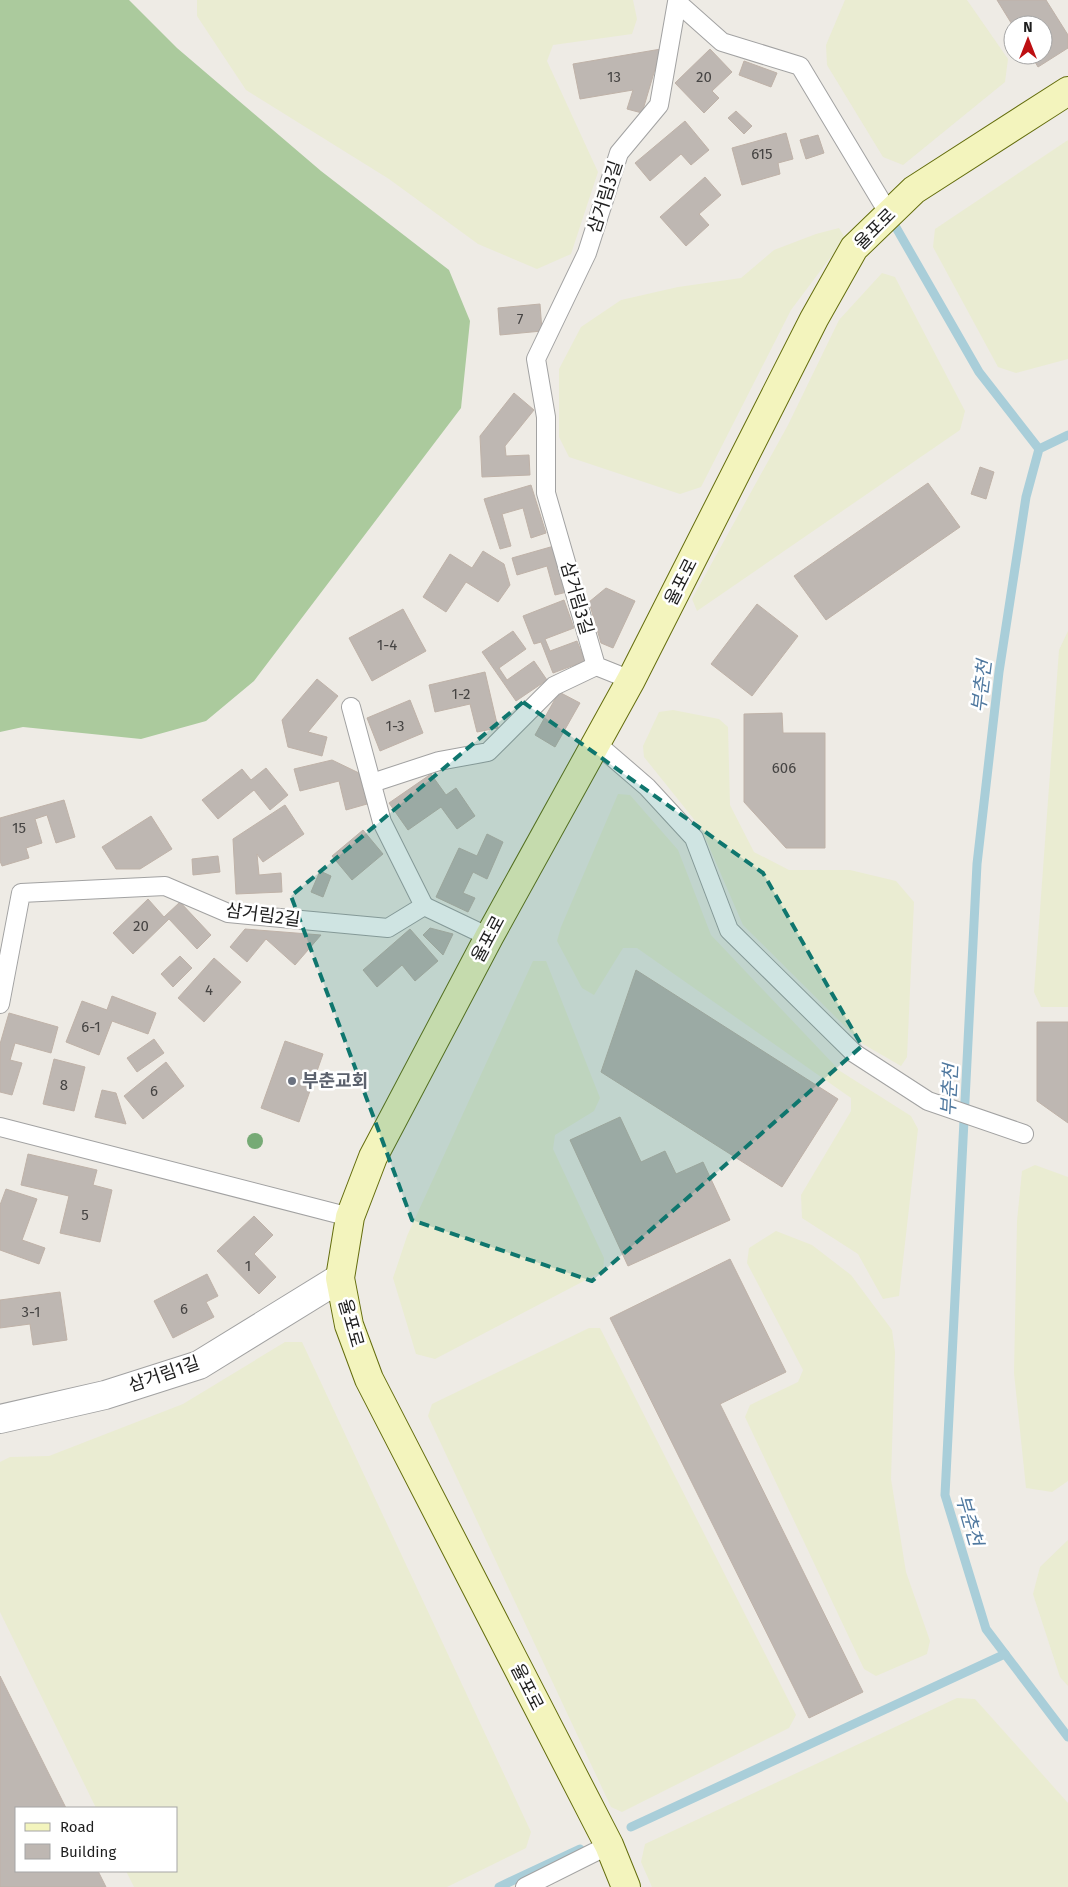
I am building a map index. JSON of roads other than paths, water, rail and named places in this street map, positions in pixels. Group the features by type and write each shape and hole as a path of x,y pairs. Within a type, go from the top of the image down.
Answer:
{"street":[{"name":"율포로","path":"626,1887 609,1845 369,1379 349,1325 340,1278 350,1216 373,1157 489,937 632,680 814,319 854,248 914,190 1068,91"},
{"name":"삼거림1길","path":"0,1419 104,1395 199,1365 340,1278"}],"lane":[{"name":"삼거림3길","path":"676,1 722,42 800,66 889,214"},
{"name":"삼거림3길","path":"596,666 546,493 546,417 536,359 587,253 619,153 659,105 676,1"},
{"path":"372,783 439,761 488,752 554,686 596,666 632,680"},
{"path":"351,707 382,822 424,906 489,937"},
{"path":"596,743 646,787 694,838 729,930 854,1053 928,1101 1024,1134"},
{"name":"삼거림2길","path":"0,1004 21,893 165,886 228,913 388,928 424,906"},
{"path":"0,1127 350,1216"},
{"path":"525,1887 609,1845"}],"waterway":[{"path":"890,217 979,372 1039,449"},
{"name":"부춘천","path":"1068,435 1039,449 1026,497 999,672 977,864 945,1495 986,1629 1068,1737"},
{"path":"631,1827 1005,1654"},
{"path":"499,1887 580,1849"}],"place":[{"name":"부춘교회","path":"292,1081"}]}
